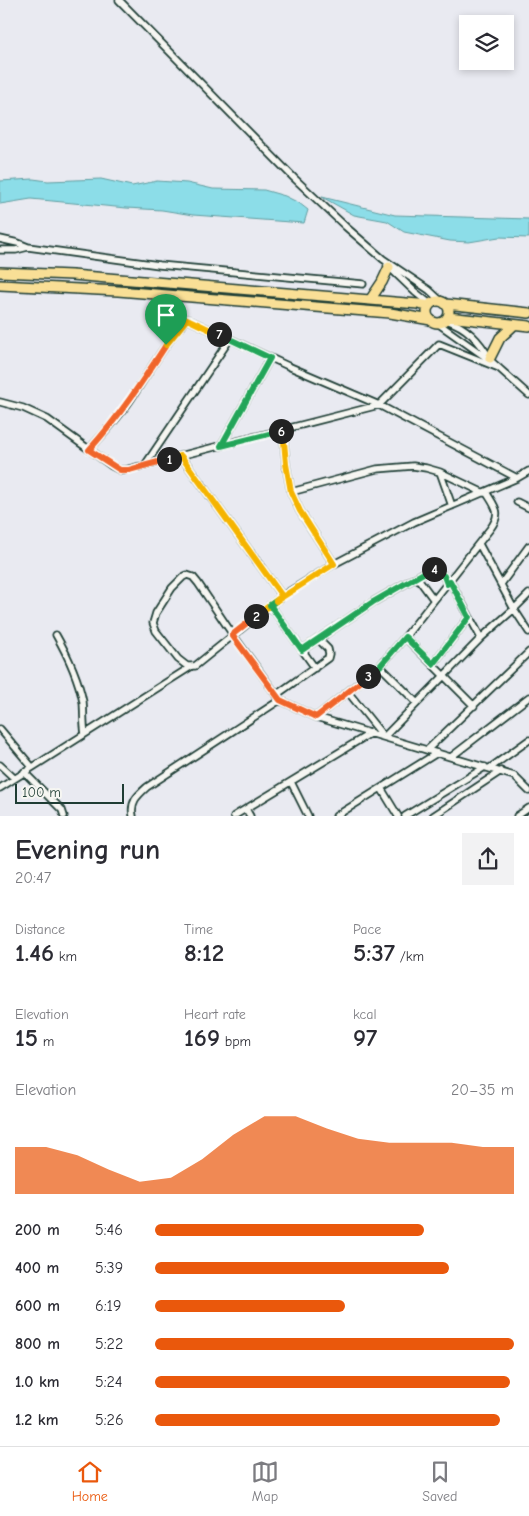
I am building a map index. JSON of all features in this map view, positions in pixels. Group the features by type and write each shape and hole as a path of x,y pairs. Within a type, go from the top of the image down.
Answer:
{"main road":[{"path":"370,300 389,267"},
{"path":"0,272 72,275 429,305 438,301 529,312"},
{"path":"0,285 127,292 390,313 433,321 447,319 529,326"},
{"path":"444,303 449,312 447,319"},
{"path":"429,305 427,312 433,321"},
{"path":"490,360 498,340 514,325"}],"street":[{"path":"118,0 294,178 346,227 383,259 429,290 444,303"},
{"path":"0,239 28,247 140,263 363,284"},
{"path":"0,250 16,250 28,247"},
{"path":"383,259 429,305"},
{"path":"89,450 111,426 166,345 187,319 270,358 379,405 517,478"},
{"path":"447,319 470,332 490,360"},
{"path":"433,321 490,360 529,395"},
{"path":"145,465 230,339"},
{"path":"0,402 23,408 47,419 120,470 129,470 379,405 439,344 499,368"},
{"path":"221,446 270,358"},
{"path":"283,430 291,492 300,511 334,564"},
{"path":"181,456 282,596"},
{"path":"291,492 377,469 413,466 440,472 485,492 495,505 498,513 495,522 479,544 380,666 316,717"},
{"path":"0,788 198,664 282,596 334,564 414,522 517,478 529,471"},
{"path":"440,472 452,506"},
{"path":"517,502 529,508"},
{"path":"479,544 514,610 529,632"},
{"path":"500,584 529,546"},
{"path":"302,650 373,602 417,576 427,571 435,570 444,576 481,638"},
{"path":"192,666 182,663 178,659 156,630 153,623 154,617 172,588 182,577 189,575 196,579 232,635 278,698 316,717 514,776 529,791"},
{"path":"417,576 434,600"},
{"path":"384,737 481,638 514,610 529,594"},
{"path":"270,605 315,668"},
{"path":"433,664 469,617"},
{"path":"56,635 70,660 77,680 83,702 85,734"},
{"path":"405,637 474,706"},
{"path":"133,816 132,808 137,795 278,698 328,658 330,654 328,649 318,639"},
{"path":"427,750 529,652"},
{"path":"380,666 417,704"},
{"path":"348,692 384,737"},
{"path":"451,757 529,697"},
{"path":"0,729 32,767"},
{"path":"234,816 371,733"},
{"path":"405,816 488,768 529,740"},
{"path":"336,816 437,753"},
{"path":"0,765 14,778"},
{"path":"24,772 62,810 64,816"},
{"path":"433,816 501,772"},
{"path":"523,784 529,780"},
{"path":"291,782 308,816"},
{"path":"381,788 398,816"},
{"path":"517,816 529,808"},
{"path":"246,809 250,816"}],"water":[{"path":"33,179 48,181 101,179 132,186 157,181 187,183 213,189 264,190 285,196 308,210 304,223 193,215 162,210 31,199 0,204 0,181"},
{"path":"322,197 395,215 529,219 529,238 499,237 469,242 450,241 404,232 387,221 354,215"}],"route":[{"path":"166,345 111,426 89,450 120,470 136,468 181,456 282,596 270,605 232,635 280,700 316,717 380,666 405,637 433,664 469,617 450,581 447,584 444,576 432,569 373,602 302,650 270,605 334,564 300,511 291,492 283,430 221,446 270,358 187,319 166,345"}]}
